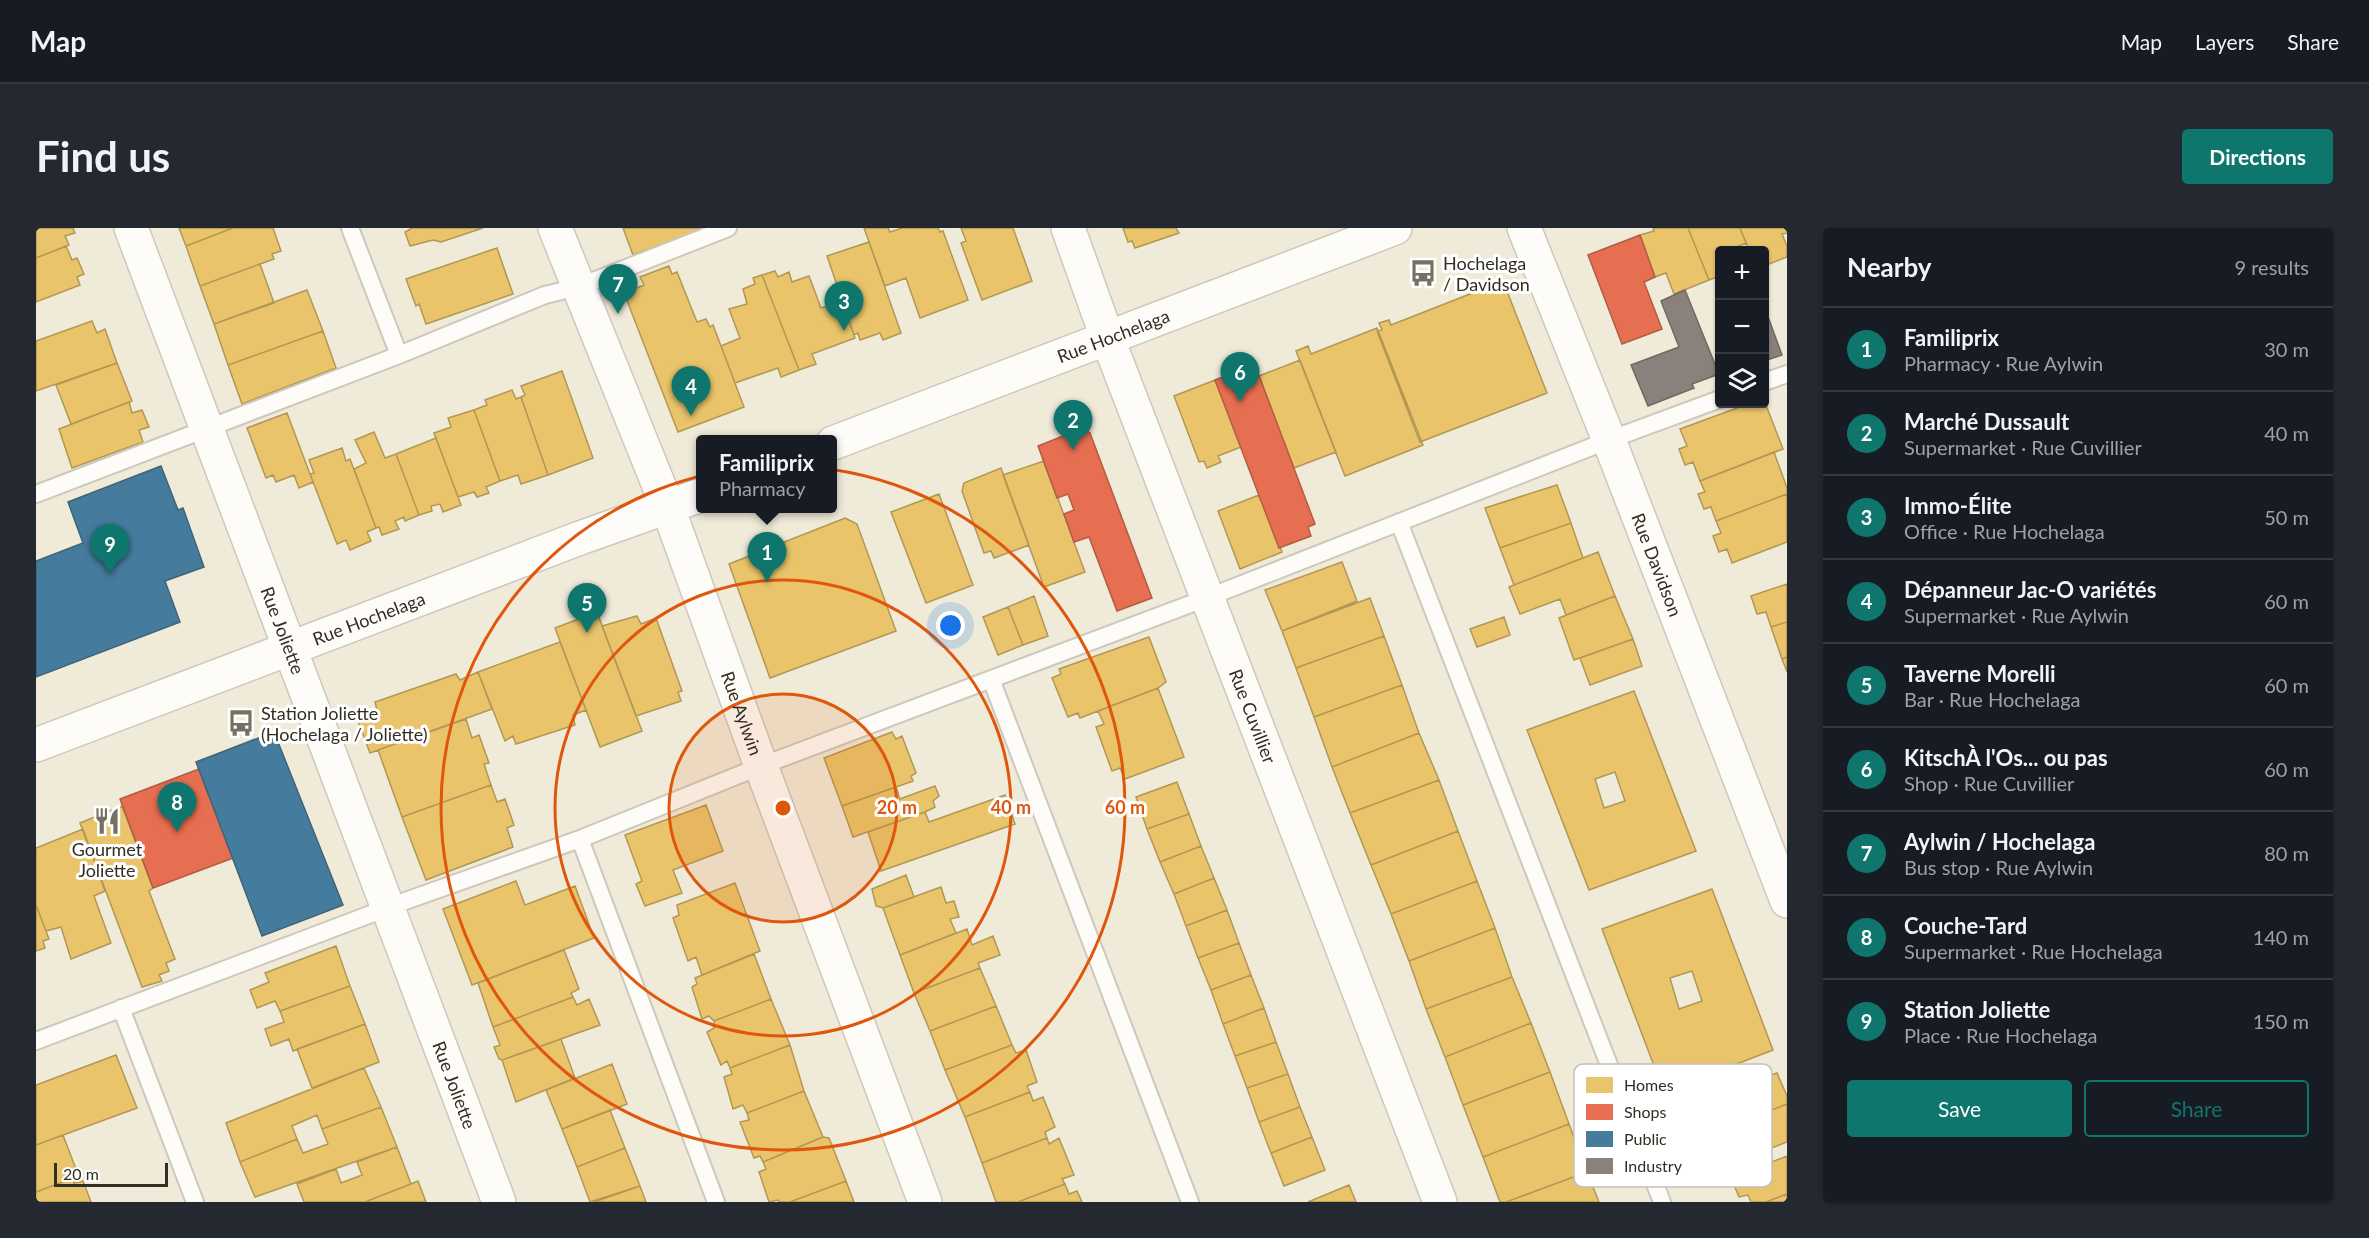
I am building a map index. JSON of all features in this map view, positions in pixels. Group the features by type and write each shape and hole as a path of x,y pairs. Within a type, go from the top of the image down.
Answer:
{"street":[{"name":"Rue Joliette","path":"131,228 499,1202"},
{"name":"Rue Aylwin","path":"555,228 668,508 761,766 925,1202"},
{"name":"Rue Cuvillier","path":"1068,228 1107,337 1440,1202"},
{"name":"Rue Hochelaga","path":"837,441 1395,228"},
{"name":"Rue Davidson","path":"1524,228 1609,440 1787,901"},
{"name":"Rue Hochelaga","path":"36,745 580,538 696,497"}],"lane":[{"path":"350,228 399,355"},
{"path":"36,494 399,355 545,295 578,287 728,228"},
{"path":"1769,380 1787,374"},
{"path":"36,1041 387,908 580,839 761,766 1209,597 1715,400"},
{"path":"1399,522 1609,1064"},
{"path":"991,680 1190,1202"},
{"path":"580,839 716,1202"},
{"path":"121,1008 195,1202"},
{"path":"1656,1187 1662,1202"}],"building: Homes":[{"path":"36,228 73,228 75,233 65,236 69,245 36,258"},
{"path":"179,228 233,228 186,246"},
{"path":"233,228 273,228 281,251 272,254 274,259 200,286 186,246"},
{"path":"412,228 483,228 441,242 433,240 410,246 405,232"},
{"path":"623,228 707,228 633,255"},
{"path":"864,228 888,228 890,232 902,228 938,228 940,232 943,231 968,300 920,318 906,278 885,286"},
{"path":"961,228 1013,228 1032,281 982,300 961,243 966,241"},
{"path":"1123,228 1176,228 1179,233 1135,248 1132,241 1128,242"},
{"path":"1653,228 1688,228 1709,280 1674,294 1666,273 1655,277 1640,235 1654,231"},
{"path":"1688,228 1740,228 1746,243 1739,246 1715,246 1715,278 1709,280"},
{"path":"1740,228 1787,228 1787,233 1782,234 1787,246 1787,257 1769,264 1769,246 1747,246"},
{"path":"869,242 901,333 883,340 880,333 860,340 858,333 854,335 827,256"},
{"path":"66,246 72,260 77,258 84,274 77,277 80,285 36,302 36,258"},
{"path":"497,248 513,294 426,324 419,304 416,306 406,279"},
{"path":"260,264 274,303 214,324 200,286"},
{"path":"669,266 672,274 677,272 697,322 706,319 710,327 713,325 744,407 678,432 624,293 644,285 640,277"},
{"path":"775,271 778,277 789,272 792,282 809,276 821,308 842,301 855,338 812,354 816,364 799,370 762,275"},
{"path":"762,275 799,370 781,377 778,368 735,383 721,346 740,338 729,309 747,304 743,289 755,284 753,278"},
{"path":"1503,281 1547,393 1420,442 1377,331 1382,330 1379,323 1389,320 1391,325"},
{"path":"307,290 323,331 228,365 214,324"},
{"path":"92,321 97,333 105,329 117,363 36,391 36,341"},
{"path":"1377,328 1423,445 1345,476 1296,351 1308,346 1311,354"},
{"path":"323,331 336,368 242,404 228,365"},
{"path":"1300,360 1336,452 1294,468 1259,376"},
{"path":"117,363 132,401 71,424 56,385"},
{"path":"562,371 593,458 548,475 521,397 525,395 521,386"},
{"path":"1215,380 1241,447 1218,456 1221,462 1207,468 1204,461 1199,462 1174,396"},
{"path":"512,390 516,399 521,397 548,475 521,484 518,475 500,481 474,410 487,405 485,400"},
{"path":"129,402 132,413 142,410 149,427 139,430 143,442 72,468 59,429"},
{"path":"1737,408 1767,408 1783,449 1700,481 1693,462 1685,465 1679,449 1687,446 1680,429"},
{"path":"474,410 500,481 486,487 489,493 477,497 474,492 458,497 434,433 451,427 448,418"},
{"path":"287,413 313,482 299,488 294,475 276,482 273,475 266,478 247,428"},
{"path":"374,432 385,458 396,454 419,515 405,521 404,517 395,521 399,529 382,535 379,527 376,528 354,469 366,463 355,440"},
{"path":"436,438 461,505 443,512 440,504 431,506 432,511 419,515 396,454"},
{"path":"342,448 346,461 350,459 376,528 367,532 371,541 350,550 346,540 337,544 310,474 314,473 309,460"},
{"path":"1774,452 1787,494 1716,521 1711,507 1704,509 1698,494 1705,492 1700,481"},
{"path":"1044,461 1085,572 1044,587 1003,475"},
{"path":"1001,468 1029,545 994,558 991,551 984,553 962,491 964,483"},
{"path":"1557,485 1571,523 1500,548 1485,508"},
{"path":"939,494 973,585 926,603 891,512"},
{"path":"1787,494 1787,542 1732,563 1727,549 1719,552 1713,536 1721,533 1716,521"},
{"path":"1259,495 1282,552 1240,569 1218,511"},
{"path":"845,518 857,524 896,631 770,678 729,564"},
{"path":"1571,523 1583,558 1514,585 1500,548"},
{"path":"1598,552 1615,596 1566,615 1560,599 1520,614 1509,587"},
{"path":"1342,562 1357,601 1282,631 1265,590"},
{"path":"1787,584 1787,622 1771,627 1766,612 1757,614 1751,596"},
{"path":"1034,596 1048,636 1023,645 1008,607"},
{"path":"1615,596 1633,639 1574,660 1559,618"},
{"path":"1370,598 1384,636 1296,668 1282,631"},
{"path":"1008,607 1023,645 998,655 983,617"},
{"path":"597,612 642,731 600,747 555,628"},
{"path":"637,616 641,624 656,618 682,691 678,692 681,701 636,716 602,626"},
{"path":"1504,617 1510,635 1477,647 1470,629"},
{"path":"1787,622 1787,657 1782,659 1771,627"},
{"path":"1384,636 1402,685 1314,717 1296,668"},
{"path":"1149,637 1166,682 1158,688 1080,718 1078,713 1068,717 1052,678 1061,674 1059,669"},
{"path":"1633,639 1642,666 1590,685 1580,658"},
{"path":"560,642 586,710 573,715 575,725 516,744 513,736 505,741 478,672"},
{"path":"1787,657 1787,672 1782,659"},
{"path":"478,672 492,709 370,753 357,718 377,710 375,702 456,674 460,680"},
{"path":"1402,685 1419,733 1332,767 1314,717"},
{"path":"1158,688 1184,757 1125,779 1120,768 1112,771 1096,727 1104,724 1098,711"},
{"path":"1634,691 1696,851 1589,890 1527,730","holes":["1615,772 1625,801 1604,808 1595,779"]},
{"path":"466,719 472,738 479,735 489,763 484,764 491,785 402,817 378,750"},
{"path":"892,732 896,739 902,736 916,773 911,776 913,781 842,806 824,758"},
{"path":"1419,733 1439,780 1350,813 1332,767"},
{"path":"1439,780 1458,831 1371,865 1350,813"},
{"path":"1177,782 1189,814 1147,829 1136,797"},
{"path":"491,785 497,802 505,799 514,825 507,828 513,847 426,880 402,817"},
{"path":"935,786 939,796 933,801 935,807 853,837 842,806 896,787 900,799"},
{"path":"1005,795 1015,824 881,871 868,832 925,812 929,822"},
{"path":"706,805 723,851 673,870 682,893 645,906 636,884 642,881 625,835"},
{"path":"122,806 153,888 149,891 175,959 166,963 169,971 159,975 162,981 142,987 80,823"},
{"path":"1189,814 1201,846 1160,862 1147,829"},
{"path":"83,829 105,891 94,896 111,943 71,959 61,927 46,931 36,905 36,848"},
{"path":"1458,831 1477,881 1391,914 1371,865"},
{"path":"1201,846 1214,878 1174,894 1160,862"},
{"path":"906,875 914,897 883,908 876,906 872,889"},
{"path":"1214,878 1227,910 1186,926 1174,894"},
{"path":"516,881 525,905 575,886 594,938 472,985 443,909"},
{"path":"1477,881 1495,928 1409,961 1391,914"},
{"path":"735,883 760,951 702,975 696,957 688,961 673,918 679,915 677,905"},
{"path":"941,887 946,903 954,901 959,917 950,919 956,933 900,955 883,908"},
{"path":"1712,889 1773,1050 1737,1064 1653,1064 1602,929","holes":["1692,971 1702,1001 1679,1009 1670,978"]},
{"path":"36,905 49,939 43,941 45,948 36,951"},
{"path":"1227,910 1239,943 1198,958 1186,926"},
{"path":"1495,928 1512,977 1426,1009 1409,961"},
{"path":"967,929 972,945 993,936 1000,955 978,963 980,968 914,993 900,955"},
{"path":"1239,943 1251,975 1211,990 1198,958"},
{"path":"336,946 350,986 280,1011 275,1001 257,1008 250,990 269,982 265,973"},
{"path":"564,950 579,989 571,993 573,997 493,1027 478,983"},
{"path":"754,954 771,999 714,1021 709,1016 702,1019 692,987 697,984 695,978"},
{"path":"980,968 996,1006 930,1031 914,993"},
{"path":"1251,975 1264,1008 1223,1024 1211,990"},
{"path":"1512,977 1531,1023 1445,1057 1426,1009"},
{"path":"350,986 365,1024 293,1051 289,1039 271,1046 265,1029 284,1022 280,1011"},
{"path":"573,997 577,1005 589,999 600,1025 502,1060 499,1059 494,1047 500,1045 493,1027"},
{"path":"771,999 790,1045 730,1068 727,1061 721,1065 707,1032 714,1028 714,1021"},
{"path":"996,1006 1012,1045 945,1070 930,1031"},
{"path":"1264,1008 1276,1042 1235,1056 1223,1024"},
{"path":"1531,1023 1550,1072 1463,1105 1445,1057"},
{"path":"365,1024 379,1062 312,1088 297,1049"},
{"path":"561,1039 575,1078 516,1102 502,1060"},
{"path":"1276,1042 1288,1074 1247,1088 1235,1056"},
{"path":"790,1045 804,1091 747,1113 743,1105 733,1109 724,1077 732,1074 730,1068"},
{"path":"1012,1045 1016,1053 1026,1050 1037,1082 1027,1086 1030,1092 965,1117 945,1070"},
{"path":"116,1055 137,1108 36,1145 36,1085"},
{"path":"612,1064 627,1104 562,1129 546,1090"},
{"path":"364,1068 381,1107 322,1129 317,1115 292,1126 297,1139 240,1162 226,1123"},
{"path":"1550,1072 1569,1124 1483,1157 1463,1105"},
{"path":"1777,1073 1787,1096 1787,1104 1772,1110 1772,1075"},
{"path":"1288,1074 1300,1107 1259,1122 1247,1088"},
{"path":"804,1091 823,1137 763,1162 760,1156 754,1158 740,1122 749,1120 747,1113"},
{"path":"1030,1092 1033,1101 1043,1097 1055,1127 1045,1132 1047,1138 982,1163 965,1117"},
{"path":"1787,1104 1787,1142 1772,1148 1772,1110"},
{"path":"381,1107 397,1147 255,1197 240,1162 297,1139 303,1153 328,1144 322,1129"},
{"path":"1300,1107 1312,1137 1271,1153 1259,1122"},
{"path":"610,1110 625,1148 577,1167 562,1129"},
{"path":"1569,1124 1574,1137 1574,1177 1506,1202 1500,1202 1483,1157"},
{"path":"63,1135 76,1169 69,1172 73,1178 36,1192 36,1145"},
{"path":"823,1137 829,1138 846,1181 790,1202 779,1202 778,1200 769,1202 759,1172 766,1169 763,1162"},
{"path":"1312,1137 1325,1170 1284,1186 1271,1153"},
{"path":"1047,1138 1049,1144 1059,1138 1074,1175 1062,1179 1065,1184 1018,1202 996,1202 982,1163"},
{"path":"397,1147 411,1184 365,1202 304,1202 297,1184 336,1169 341,1183 362,1175 357,1162"},
{"path":"625,1148 640,1186 590,1202 577,1167"},
{"path":"1787,1156 1787,1194 1766,1202 1751,1202 1748,1195 1739,1197 1735,1187 1772,1187 1772,1162"},
{"path":"1574,1177 1574,1187 1593,1187 1599,1202 1506,1202"},
{"path":"73,1178 74,1183 83,1181 91,1202 36,1202 36,1192"},
{"path":"418,1181 426,1202 365,1202 411,1184"},
{"path":"846,1181 854,1202 790,1202"},
{"path":"1065,1184 1069,1194 1077,1191 1082,1202 1018,1202"},
{"path":"1349,1185 1356,1202 1308,1202"},
{"path":"640,1186 646,1202 594,1202"},
{"path":"1787,1194 1787,1202 1766,1202"}],"building: Shops":[{"path":"1640,235 1655,277 1644,282 1662,329 1622,344 1588,255"},
{"path":"1255,365 1315,524 1308,527 1311,536 1279,548 1215,380"},
{"path":"1083,428 1090,433 1152,598 1117,611 1089,537 1074,542 1064,514 1074,510 1068,494 1057,498 1038,446"},
{"path":"199,769 233,858 153,888 120,799"}],"building: Public":[{"path":"161,466 178,510 183,508 204,567 165,581 180,622 36,677 36,561 83,543 68,502"},
{"path":"274,732 343,905 262,936 196,762"}],"building: Industry":[{"path":"1685,290 1715,364 1715,375 1692,384 1694,388 1648,406 1631,365 1679,347 1661,301"},
{"path":"1769,319 1782,355 1769,359"}],"place":[{"name":"Hochelaga / Davidson","path":"1423,273"},
{"name":"Aylwin / Hochelaga","path":"618,314"},
{"name":"Immo-Élite","path":"844,331"},
{"name":"KitschÀ l'Os... ou pas","path":"1240,402"},
{"name":"Dépanneur Jac-O variétés","path":"691,416"},
{"name":"Marché Dussault","path":"1073,450"},
{"name":"Station Joliette","path":"110,574"},
{"name":"Familiprix","path":"767,582"},
{"name":"Taverne Morelli","path":"587,633"},
{"name":"Station Joliette (Hochelaga / Joliette)","path":"241,723"},
{"name":"Gourmet Joliette","path":"107,821"},
{"name":"Couche-Tard","path":"177,832"}]}
